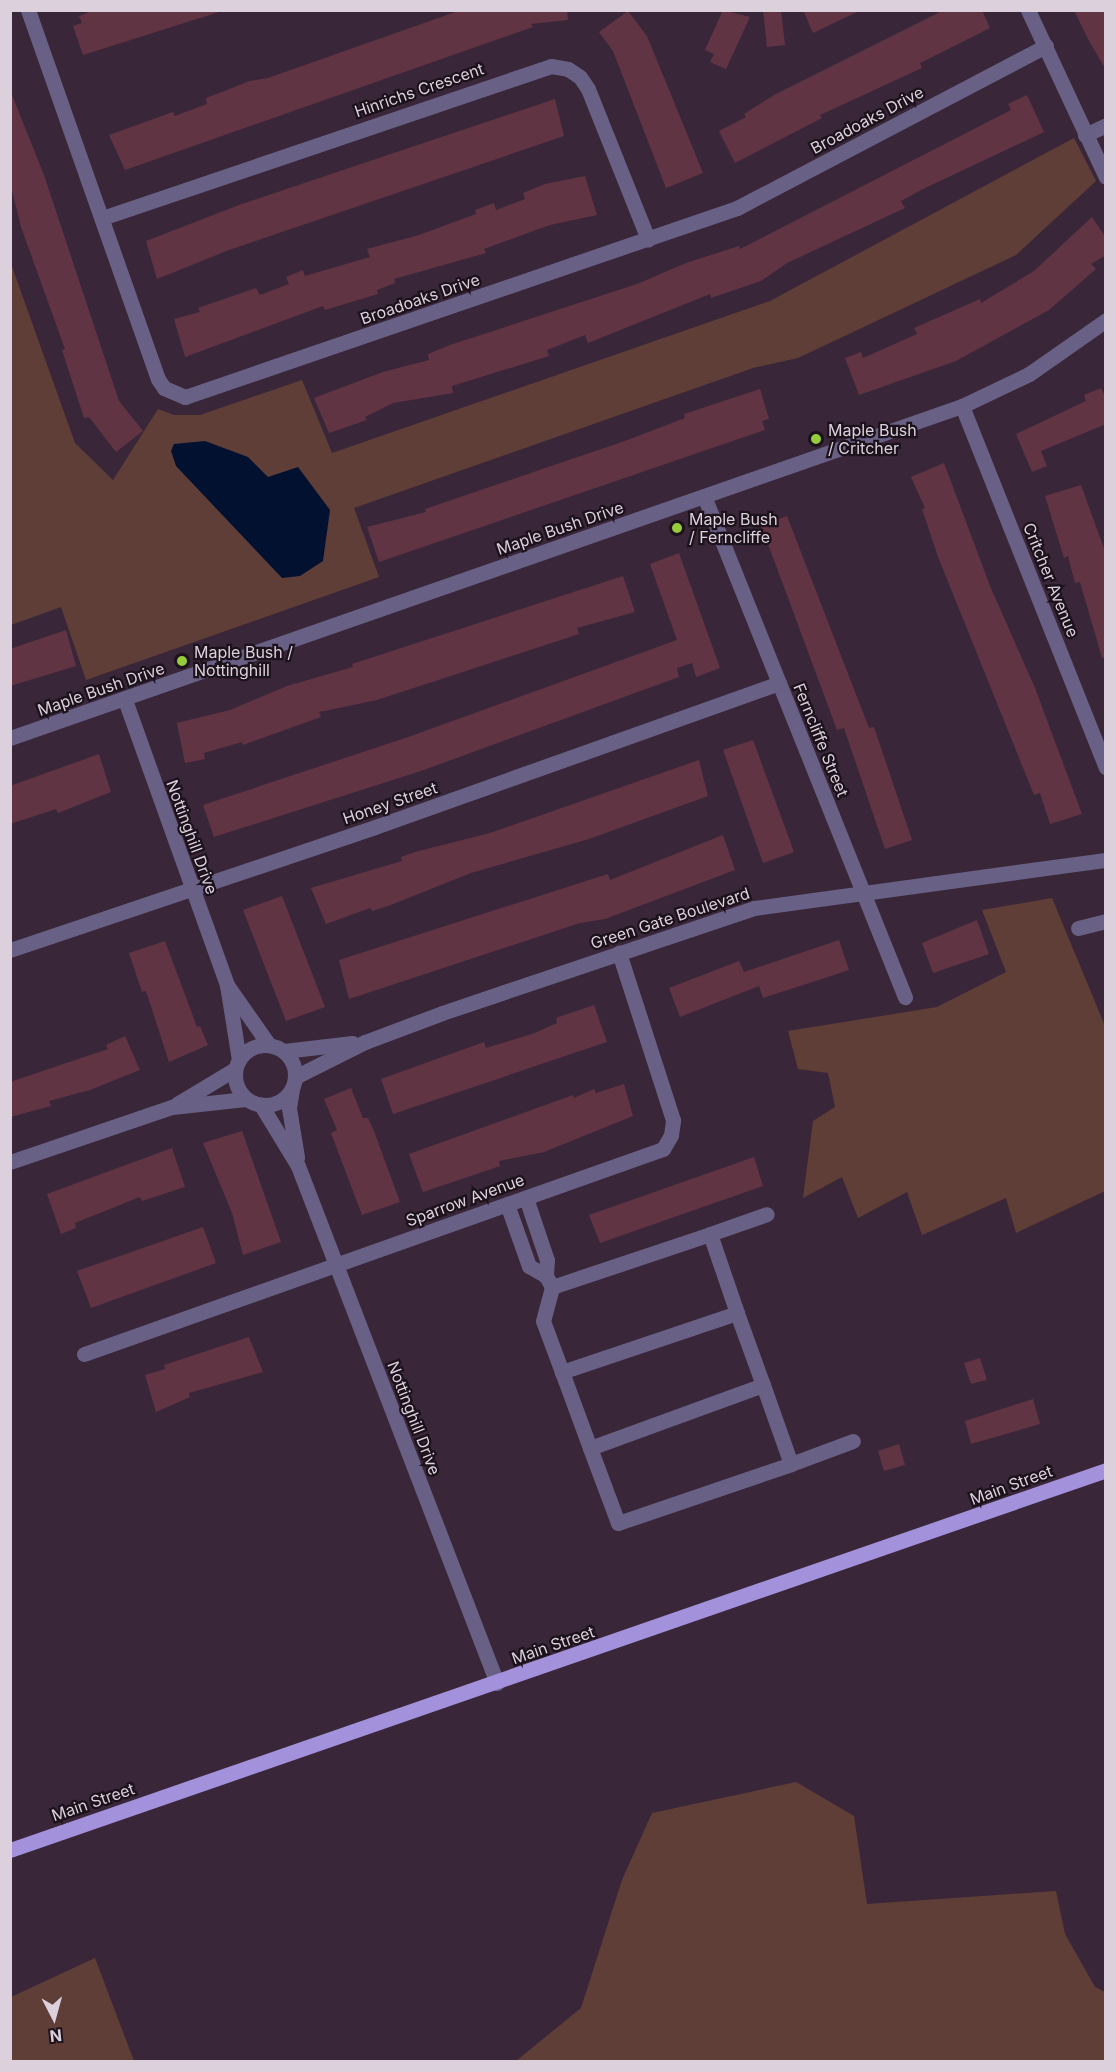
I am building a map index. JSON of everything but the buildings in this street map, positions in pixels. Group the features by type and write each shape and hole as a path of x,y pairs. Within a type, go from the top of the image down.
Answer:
{"main road":[{"name":"Main Street","path":"10,1850 1106,1470"}],"street":[{"name":"Broadoaks Drive","path":"28,10 158,379 164,388 185,397 737,208 1046,46"},
{"path":"1028,10 1106,177"},
{"name":"Hinrichs Crescent","path":"102,218 551,66 567,69 580,77 588,89 648,239"},
{"path":"1085,135 1106,125"},
{"name":"Maple Bush Drive","path":"10,738 125,700 962,406 1057,357 1106,320"},
{"name":"Critcher Avenue","path":"962,406 1106,767"},
{"name":"Ferncliffe Street","path":"705,496 905,997"},
{"name":"Honey Street","path":"10,950 193,890 779,683"},
{"name":"Nottinghill Drive","path":"125,700 227,985 237,1064"},
{"name":"Green Gate Boulevard","path":"294,1083 365,1042 754,908 1106,860"},
{"path":"1078,928 1106,921"},
{"name":"Sparrow Avenue","path":"84,1354 507,1204 648,1157 663,1149 671,1135 673,1120 619,953"},
{"name":"Nottinghill Drive","path":"227,985 269,1045"},
{"name":"Green Gate Boulevard","path":"284,1051 365,1042"},
{"path":"10,1162 172,1107 246,1099 261,1105 279,1102 294,1083 292,1063 284,1051 269,1045 252,1048 237,1064 172,1107"},
{"path":"237,1064 236,1086 246,1099"},
{"name":"Nottinghill Drive","path":"294,1083 289,1108 298,1166"},
{"name":"Nottinghill Drive","path":"261,1105 298,1166 497,1683"},
{"path":"526,1198 548,1260 549,1282 543,1321 618,1523 853,1441"},
{"path":"507,1204 529,1266 549,1282"},
{"path":"549,1282 710,1234 767,1214"},
{"path":"710,1234 791,1464"},
{"path":"562,1372 737,1313"},
{"path":"590,1448 763,1385"}],"shaded area":[{"path":"1074,138 1096,181 1016,255 798,358 753,368 354,508 379,577 86,680 61,607 11,625 10,261 75,443 113,480 158,409 174,415 200,415 302,380 332,453 770,301"},
{"path":"1052,898 1105,1026 1105,1191 1016,1233 1006,1198 922,1235 907,1192 858,1218 842,1177 803,1198 813,1121 835,1107 828,1073 798,1069 788,1031 937,1007 1006,972 982,910"},
{"path":"796,1782 854,1816 867,1904 1056,1891 1065,1934 1095,1987 1105,1992 1105,2061 516,2061 581,2008 622,1880 652,1813"},
{"path":"95,1958 134,2061 11,2061 11,1997"}],"water":[{"path":"205,441 248,457 268,477 298,467 330,510 323,561 300,576 282,578 176,466 171,451 174,444"}],"place":[{"name":"Maple Bush / Critcher","path":"816,439"},
{"name":"Maple Bush / Ferncliffe","path":"677,528"},
{"name":"Maple Bush / Nottinghill","path":"182,661"}]}
